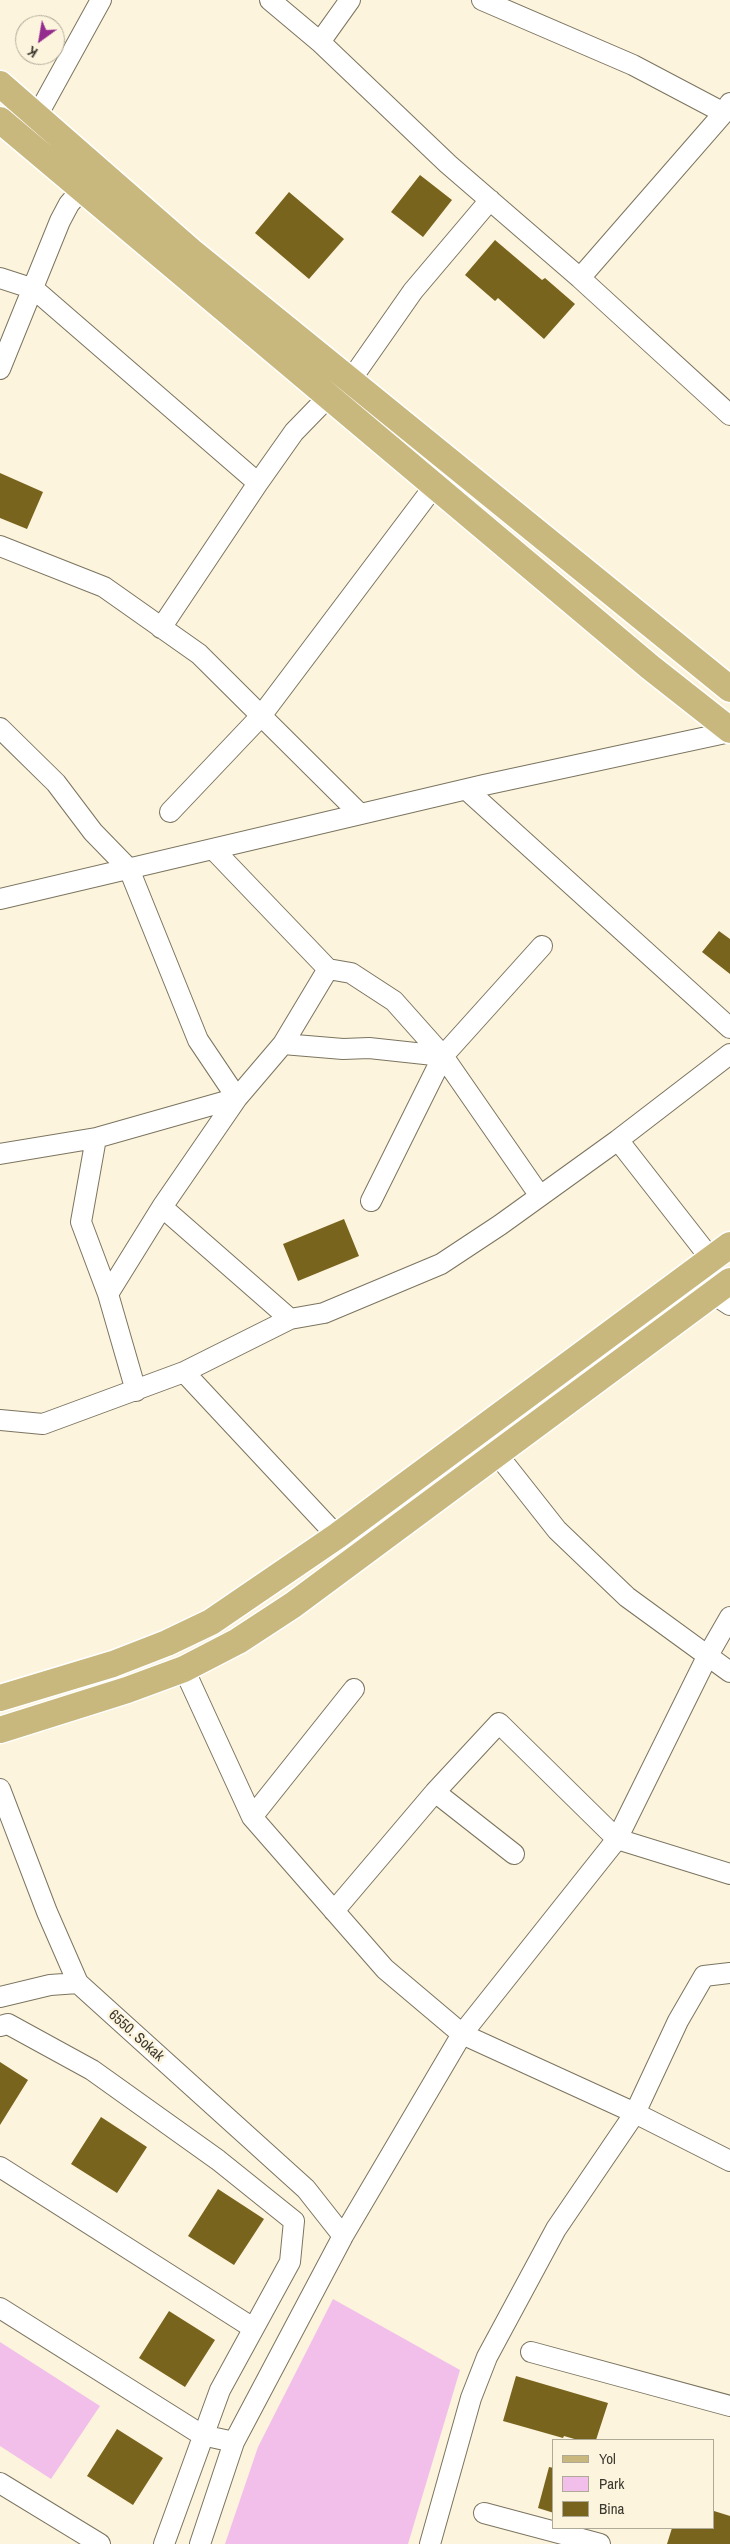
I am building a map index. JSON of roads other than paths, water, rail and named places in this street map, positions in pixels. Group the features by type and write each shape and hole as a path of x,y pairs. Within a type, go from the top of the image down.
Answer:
{"main road":[{"path":"0,84 191,251 730,689"},
{"path":"0,120 650,667 730,731"},
{"path":"0,1698 113,1664 167,1643 211,1622 337,1536 720,1252"},
{"path":"0,1730 127,1690 184,1669 238,1641 293,1605 497,1454 724,1293"}],"street":[{"path":"37,116 101,0"},
{"path":"270,0 320,42 448,164 580,278 730,415"},
{"path":"320,42 350,0"},
{"path":"482,0 727,108 580,278"},
{"path":"0,369 60,221 69,204 82,189"},
{"path":"350,381 413,290 490,200"},
{"path":"0,278 34,289 258,483"},
{"path":"161,628 294,432 329,396"},
{"path":"170,812 261,716 435,485"},
{"path":"0,546 104,587 199,654 360,814"},
{"path":"0,728 56,783 93,832 130,869 198,1040 237,1098"},
{"path":"0,899 360,814 730,731"},
{"path":"467,790 730,1028"},
{"path":"214,849 328,969 351,973 394,1001 443,1056 540,1196"},
{"path":"370,1201 443,1056 542,946"},
{"path":"108,1294 162,1207 237,1098 283,1044 328,969"},
{"path":"283,1044 343,1049 369,1048 443,1056"},
{"path":"0,1420 43,1424 184,1372 290,1319 324,1313 441,1264 618,1140 730,1054"},
{"path":"0,1154 96,1138 237,1098"},
{"path":"96,1138 81,1222 108,1294 136,1391"},
{"path":"618,1140 720,1252"},
{"path":"162,1207 290,1319"},
{"path":"184,1372 337,1536"},
{"path":"497,1454 558,1530 627,1597 730,1672"},
{"path":"200,2544 234,2442 343,2236 462,2034 617,1839 707,1657 730,1617"},
{"path":"184,1669 252,1816 385,1969 462,2034 635,2113 730,2161"},
{"path":"252,1816 354,1689"},
{"path":"334,1911 436,1792 499,1723 617,1839 730,1874"},
{"name":"6550. Sokak","path":"0,1789 47,1912 78,1983 306,2189 343,2236"},
{"path":"436,1792 514,1854"},
{"path":"430,2544 471,2398 487,2357 556,2229 635,2113 678,2021 704,1976 730,1973"},
{"path":"0,1997 50,1985 78,1983"},
{"path":"0,2026 8,2024 92,2070 218,2160 294,2221 290,2262 220,2390 202,2435 164,2544"},
{"path":"0,2167 253,2328"},
{"path":"0,2308 202,2435 234,2442"},
{"path":"530,2352 730,2406"},
{"path":"0,2482 100,2544"},
{"path":"484,2513 600,2544"}]}
